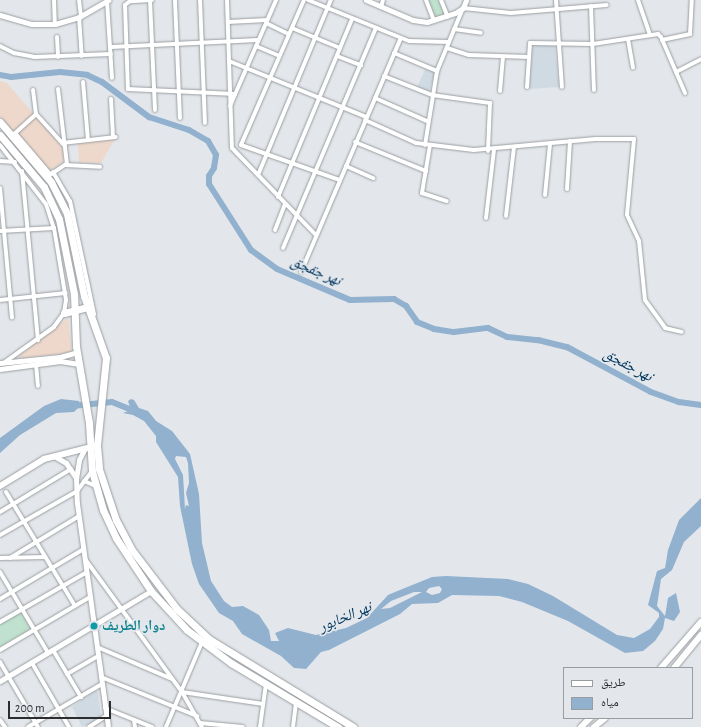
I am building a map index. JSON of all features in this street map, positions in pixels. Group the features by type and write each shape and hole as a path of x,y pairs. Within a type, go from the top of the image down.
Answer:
{"highway":[{"path":"0,122 14,134 50,174 67,214 88,307 105,353 100,418 91,447"},
{"path":"0,135 40,182 53,203 71,278 75,310 77,352 90,423 91,447 96,470 116,520 132,550 160,589 193,625 239,659 353,727"},
{"path":"64,313 88,307"},
{"path":"96,470 96,486 116,538 151,591 202,642 266,684 338,727"}],"main road":[{"path":"0,486 53,456 91,447"},
{"path":"662,667 701,622"},
{"path":"675,667 701,635"},
{"path":"581,727 589,719"},
{"path":"594,727 604,719"}],"street":[{"path":"54,0 55,24"},
{"path":"80,0 82,56"},
{"path":"155,110 154,90 152,46 150,0 125,3 128,89 154,90 179,90 229,92 235,94"},
{"path":"175,0 180,118"},
{"path":"200,0 205,123"},
{"path":"227,0 229,42 229,109 232,148 316,235"},
{"path":"229,109 276,0"},
{"path":"304,0 241,145 340,180"},
{"path":"308,0 401,38 420,43 449,42"},
{"path":"258,175 331,0"},
{"path":"366,0 413,20 434,21 448,17 463,8 502,13 607,5"},
{"path":"381,6 384,0"},
{"path":"426,0 434,21"},
{"path":"441,0 448,17"},
{"path":"425,145 427,121 437,72 466,0"},
{"path":"556,0 557,43 562,86"},
{"path":"594,90 593,6 595,0"},
{"path":"638,0 650,35"},
{"path":"662,40 690,34 692,0"},
{"path":"0,15 32,24 55,24 80,16 106,1 111,47 112,78"},
{"path":"278,197 352,19"},
{"path":"228,22 267,21 289,34"},
{"path":"292,28 340,48"},
{"path":"283,248 376,28"},
{"path":"454,29 481,33"},
{"path":"528,87 530,43 593,44 650,35 660,35 685,93"},
{"path":"57,37 58,57"},
{"path":"301,272 355,142 401,38"},
{"path":"628,39 633,68"},
{"path":"111,47 202,44 258,40"},
{"path":"0,46 27,56 58,57 111,54"},
{"path":"256,46 279,56"},
{"path":"447,48 469,55 529,57"},
{"path":"394,53 437,72"},
{"path":"337,56 361,65"},
{"path":"500,92 503,57"},
{"path":"676,72 701,59"},
{"path":"229,61 320,97 416,144 488,151 570,141 634,138 635,145 627,215 640,241 646,300 665,328 682,332"},
{"path":"384,76 432,95 490,103 488,151"},
{"path":"83,82 88,140"},
{"path":"58,89 67,164"},
{"path":"33,90 36,114 64,144"},
{"path":"375,98 427,121"},
{"path":"64,144 115,137 111,99"},
{"path":"14,134 36,114"},
{"path":"566,189 570,141"},
{"path":"355,142 426,171"},
{"path":"545,195 550,144"},
{"path":"0,145 44,199 54,228 66,293 64,313 54,327 38,340 2,363"},
{"path":"430,146 422,193 447,201"},
{"path":"506,216 514,147"},
{"path":"486,218 494,150"},
{"path":"0,161 14,162"},
{"path":"95,318 70,201 50,174 67,164 100,167"},
{"path":"346,166 373,178"},
{"path":"22,171 38,340"},
{"path":"0,188 2,231 12,317"},
{"path":"275,230 285,204"},
{"path":"2,231 54,228"},
{"path":"0,300 66,293"},
{"path":"2,363 60,357 77,352"},
{"path":"0,368 67,361 79,364"},
{"path":"36,364 38,386"},
{"path":"91,447 79,460 76,478 79,516 108,727"},
{"path":"53,456 71,469 76,478"},
{"path":"0,512 71,469"},
{"path":"0,534 77,491 84,481 96,470"},
{"path":"84,481 96,486"},
{"path":"6,492 75,606"},
{"path":"10,558 79,516"},
{"path":"0,599 84,549"},
{"path":"0,558 45,557"},
{"path":"85,559 120,610 173,679 197,716 201,725 243,727"},
{"path":"0,572 34,630 67,674 81,696"},
{"path":"0,622 87,572"},
{"path":"0,681 151,591"},
{"path":"0,650 90,597"},
{"path":"166,727 202,642"},
{"path":"97,647 173,679"},
{"path":"67,674 98,656"},
{"path":"0,662 37,725"},
{"path":"32,662 69,727"},
{"path":"101,677 197,716"},
{"path":"28,727 37,725 58,709 102,684"},
{"path":"260,727 266,684"},
{"path":"182,692 262,704"},
{"path":"293,727 296,702"},
{"path":"105,708 152,727"},
{"path":"89,727 106,716"},
{"path":"0,720 4,727"},
{"path":"134,720 135,727"}],"shaded area":[{"path":"533,45 555,46 559,87 529,89"},
{"path":"425,69 435,72 429,92 417,88"},
{"path":"0,81 7,83 63,148 63,162 49,171 0,117"},
{"path":"115,139 101,163 79,162 78,143"},
{"path":"68,318 72,353 19,358 19,356"},
{"path":"95,691 98,692 101,718 82,727 72,707"}],"green space":[{"path":"428,0 440,0 445,15 435,19"},
{"path":"21,612 31,629 0,647 0,624"}],"water":[{"path":"61,399 79,401 80,406 74,412 56,413 20,435 0,453 0,438 44,406"},
{"path":"131,399 134,400 139,408 148,411 156,421 172,431 190,454 199,494 202,543 211,581 224,601 232,607 243,606 259,615 269,630 271,641 279,641 275,633 288,628 316,635 346,628 367,618 388,595 432,577 446,576 508,579 528,584 553,596 617,635 634,638 650,629 659,617 659,613 648,605 657,571 665,568 668,550 679,520 701,498 701,526 684,542 672,570 661,579 657,606 665,616 668,598 676,593 680,612 674,621 665,618 663,629 655,641 643,651 625,653 568,621 522,602 499,596 452,595 438,603 412,604 400,614 329,650 321,652 306,669 294,668 281,656 242,634 233,621 219,613 199,584 192,564 180,506 178,477 156,442 156,436 144,421 133,415 123,413 131,410 128,401","holes":["176,456 186,457 188,463 189,483 186,493 189,506 186,505 185,509 183,475 175,459","439,586 442,589 440,593 432,595 426,592 429,588","414,592 422,592 390,608 381,609 391,601"]}],"waterway":[{"name":"نهر جقجق","path":"0,75 11,77 60,72 87,75 102,82 149,117 189,130 208,141 216,155 214,168 209,176 209,184 251,250 277,269 350,300 394,299 406,306 417,322 434,329 454,332 488,328 507,337 538,340 567,347 651,392 679,402 701,405"},
{"name":"نهر الخابور","path":"72,406 112,402 137,412"}],"place":[{"name":"دوار الطريف","path":"94,626"}]}
